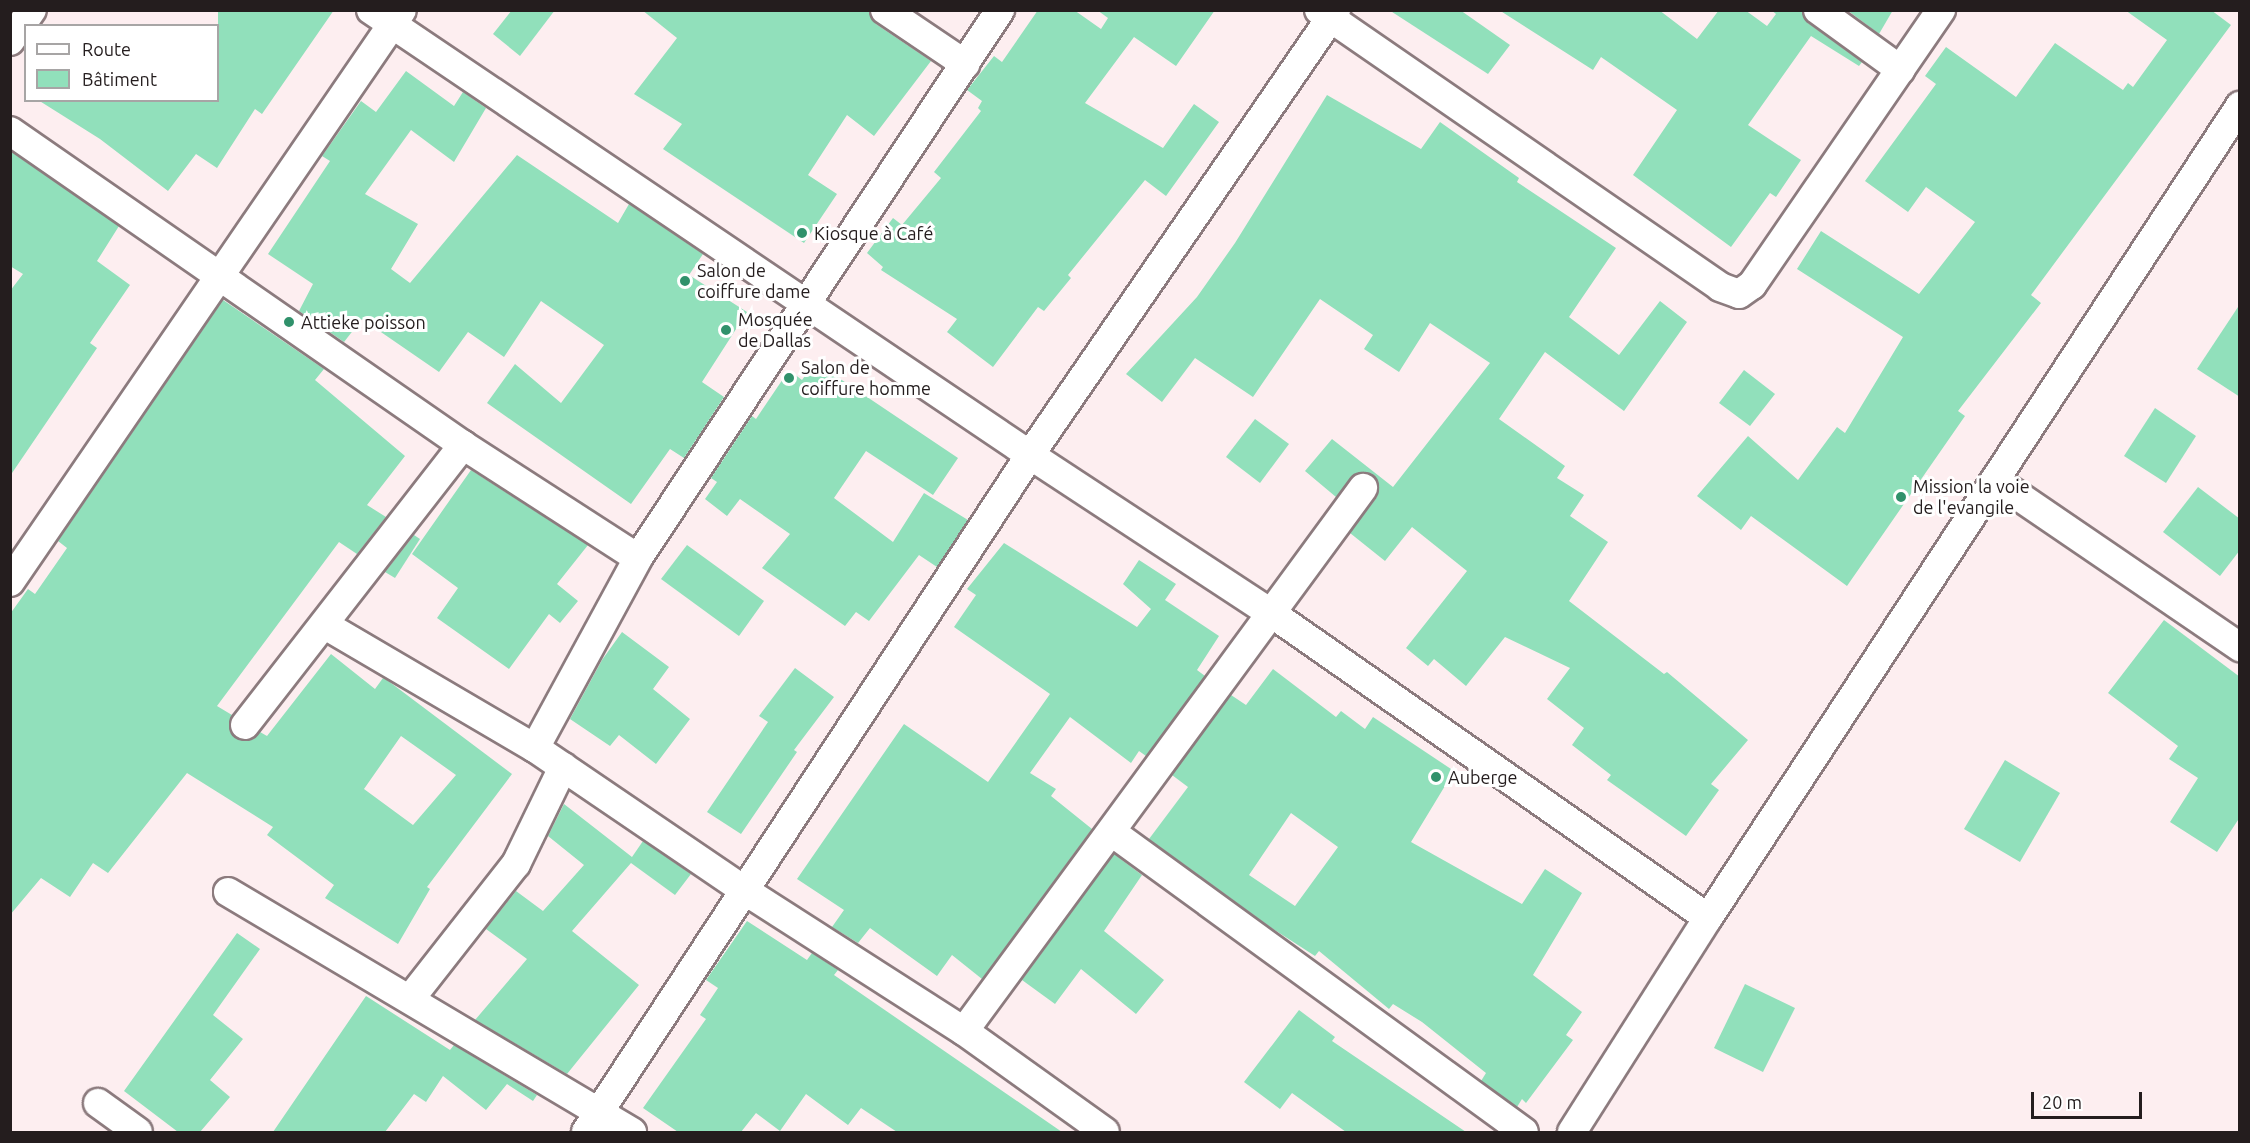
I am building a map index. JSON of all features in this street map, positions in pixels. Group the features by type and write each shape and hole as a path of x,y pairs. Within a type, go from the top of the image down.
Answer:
{"street":[{"path":"10,41 32,10"},
{"path":"885,10 965,64"},
{"path":"535,748 638,558 1000,10"},
{"path":"1818,10 1901,70"},
{"path":"593,1121 1030,455 1328,13 1720,287 1739,294 1752,285 1941,10"},
{"path":"10,582 220,274 389,15 806,304 1274,615 1708,918"},
{"path":"1572,1132 1708,918 2240,106"},
{"path":"10,131 220,274 464,445 638,558"},
{"path":"245,725 464,445"},
{"path":"1995,480 2240,647"},
{"path":"964,1031 1274,615 1363,488"},
{"path":"325,625 535,748 744,890 964,1031 1105,1132"},
{"path":"410,999 516,864 562,767"},
{"path":"1113,833 1524,1132"},
{"path":"228,892 410,999 593,1121 632,1132"},
{"path":"98,1103 138,1132"}],"building":[{"path":"218,10 334,10 262,114 255,109 217,168 196,154 168,191 100,139 41,102 219,102"},
{"path":"512,10 555,10 520,56 493,34"},
{"path":"642,10 869,10 876,24 931,61 874,136 847,115 808,175 837,194 804,243 663,149 682,124 634,94 677,38"},
{"path":"1038,10 1074,10 1101,29 1108,18 1097,10 1215,10 1176,66 1134,37 1085,103 1163,148 1194,104 1219,122 1166,196 1145,180 1068,275 1071,278 1044,311 1038,307 993,367 947,332 957,319 881,270 883,267 867,253 893,218 902,225 941,178 934,172 981,111 978,108 982,101 967,90 994,56 1002,62"},
{"path":"1389,10 1460,10 1510,45 1488,74"},
{"path":"1499,10 1659,10 1697,39 1719,10 1745,10 1767,26 1776,14 1771,10 1802,10 1808,23 1862,62 1859,66 1811,36 1748,125 1801,160 1776,197 1770,193 1731,247 1633,175 1677,110 1601,57 1593,70"},
{"path":"1847,10 1893,10 1879,34"},
{"path":"2125,10 2211,10 2231,25 2031,295 2041,303 1958,411 1965,416 1847,586 1751,516 1741,530 1697,496 1748,436 1798,480 1837,427 1845,433 1903,337 1797,269 1821,231 1919,294 1975,222 1926,187 1908,212 1865,181 1936,84 1925,76 1946,47 2016,97 2055,43 2123,90 2128,83 2133,87 2167,40"},
{"path":"406,71 454,106 463,92 486,108 454,162 411,130 365,194 418,224 391,269 410,283 517,155 618,223 629,204 703,254 689,275 747,312 702,382 724,397 684,458 670,449 631,504 487,403 515,364 561,403 604,345 541,301 504,357 468,332 439,372 362,319 344,342 299,311 313,284 268,254 330,161 322,156 361,101 376,112"},
{"path":"1327,95 1421,149 1440,122 1519,178 1517,182 1616,248 1569,317 1619,355 1660,301 1687,322 1624,411 1545,352 1499,419 1565,466 1557,478 1584,495 1570,516 1608,542 1569,601 1664,674 1667,672 1748,740 1711,784 1719,790 1686,836 1607,780 1611,775 1572,745 1584,728 1547,699 1570,668 1505,637 1466,686 1434,659 1428,666 1406,648 1467,571 1412,527 1385,561 1350,533 1377,497 1378,482 1373,475 1356,473 1336,497 1305,471 1332,439 1393,487 1490,363 1430,323 1399,372 1364,349 1373,335 1320,299 1253,397 1195,358 1162,402 1126,374 1197,297 1235,243"},
{"path":"10,151 119,226 97,261 130,285 90,343 97,348 10,476 10,291 23,274 10,266"},
{"path":"223,300 324,369 315,380 405,456 367,505 386,517 357,554 339,542 217,706 232,715 230,732 243,741 260,732 267,736 331,654 375,689 383,678 387,680 512,774 427,887 430,889 398,944 325,898 334,885 267,835 273,827 187,773 108,873 93,863 70,897 41,878 10,915 10,614 28,589 35,594 67,548 58,541","holes":["401,736 456,775 413,825 364,789"]},
{"path":"2240,304 2240,397 2197,369"},
{"path":"815,362 958,458 933,495 866,451 834,498 893,542 924,493 968,520 937,567 919,555 869,621 856,612 845,626 762,568 790,534 740,499 727,516 705,499 717,482 711,478 752,416 756,419 789,370 802,380"},
{"path":"1744,370 1775,394 1750,426 1719,403"},
{"path":"2155,408 2196,436 2166,483 2124,456"},
{"path":"1255,419 1289,444 1260,483 1226,457"},
{"path":"471,470 588,545 557,584 578,601 560,623 549,614 509,669 437,618 458,588 412,554"},
{"path":"2198,487 2240,519 2240,550 2220,576 2163,532"},
{"path":"414,535 420,539 395,578 385,572"},
{"path":"1004,543 1137,627 1151,609 1123,584 1139,560 1176,584 1165,600 1219,636 1197,670 1205,676 1146,756 1139,751 1131,763 1070,717 1030,773 1056,789 1051,796 1092,829 982,979 952,955 937,976 870,928 858,943 832,927 844,910 797,879 904,724 988,782 1050,694 954,627 976,595 967,589"},
{"path":"687,545 764,601 739,636 661,579"},
{"path":"2164,620 2240,677 2240,817 2217,852 2170,822 2198,778 2169,759 2178,746 2108,693"},
{"path":"622,632 669,667 653,689 690,719 656,764 619,735 610,746 570,719 602,660"},
{"path":"795,668 834,697 794,750 797,752 741,834 707,812 768,722 759,716"},
{"path":"1273,669 1336,717 1341,711 1365,729 1373,717 1454,771 1411,842 1522,904 1545,869 1582,893 1533,975 1582,1012 1566,1035 1573,1040 1526,1103 1522,1099 1517,1107 1481,1081 1486,1073 1422,1022 1393,1004 1389,1009 1319,951 1315,956 1270,927 1149,839 1188,787 1172,775 1231,695 1246,705","holes":["1291,813 1338,847 1295,906 1249,875"]},
{"path":"2005,760 2060,793 2020,862 1964,829"},
{"path":"564,804 632,857 643,841 691,874 675,895 631,863 572,931 639,985 567,1074 475,1020 527,959 486,929 516,891 543,911 584,865 548,836"},
{"path":"1114,854 1142,875 1104,931 1164,980 1136,1014 1081,969 1055,1004 1022,980"},
{"path":"747,921 807,960 812,953 838,970 834,975 1062,1132 897,1132 861,1108 848,1125 806,1094 780,1131 756,1113 741,1132 678,1132 643,1108 706,1019 700,1015 718,988 706,980"},
{"path":"237,933 260,949 213,1015 243,1039 210,1080 230,1097 200,1132 178,1132 124,1091"},
{"path":"1745,984 1795,1008 1763,1072 1714,1048"},
{"path":"366,996 450,1050 454,1045 537,1095 533,1101 507,1084 486,1110 443,1076 426,1102 414,1094 385,1132 273,1132"},
{"path":"1299,1010 1335,1037 1332,1041 1466,1132 1346,1132 1292,1093 1280,1109 1244,1082"}],"place":[{"name":"Kiosque à Café","path":"802,233"},
{"name":"Salon de coiffure dame","path":"685,281"},
{"name":"Attieke poisson","path":"289,322"},
{"name":"Mosquée de Dallas","path":"726,330"},
{"name":"Salon de coiffure homme","path":"789,378"},
{"name":"Mission la voie de l'evangile","path":"1901,497"},
{"name":"Auberge","path":"1436,777"}]}
